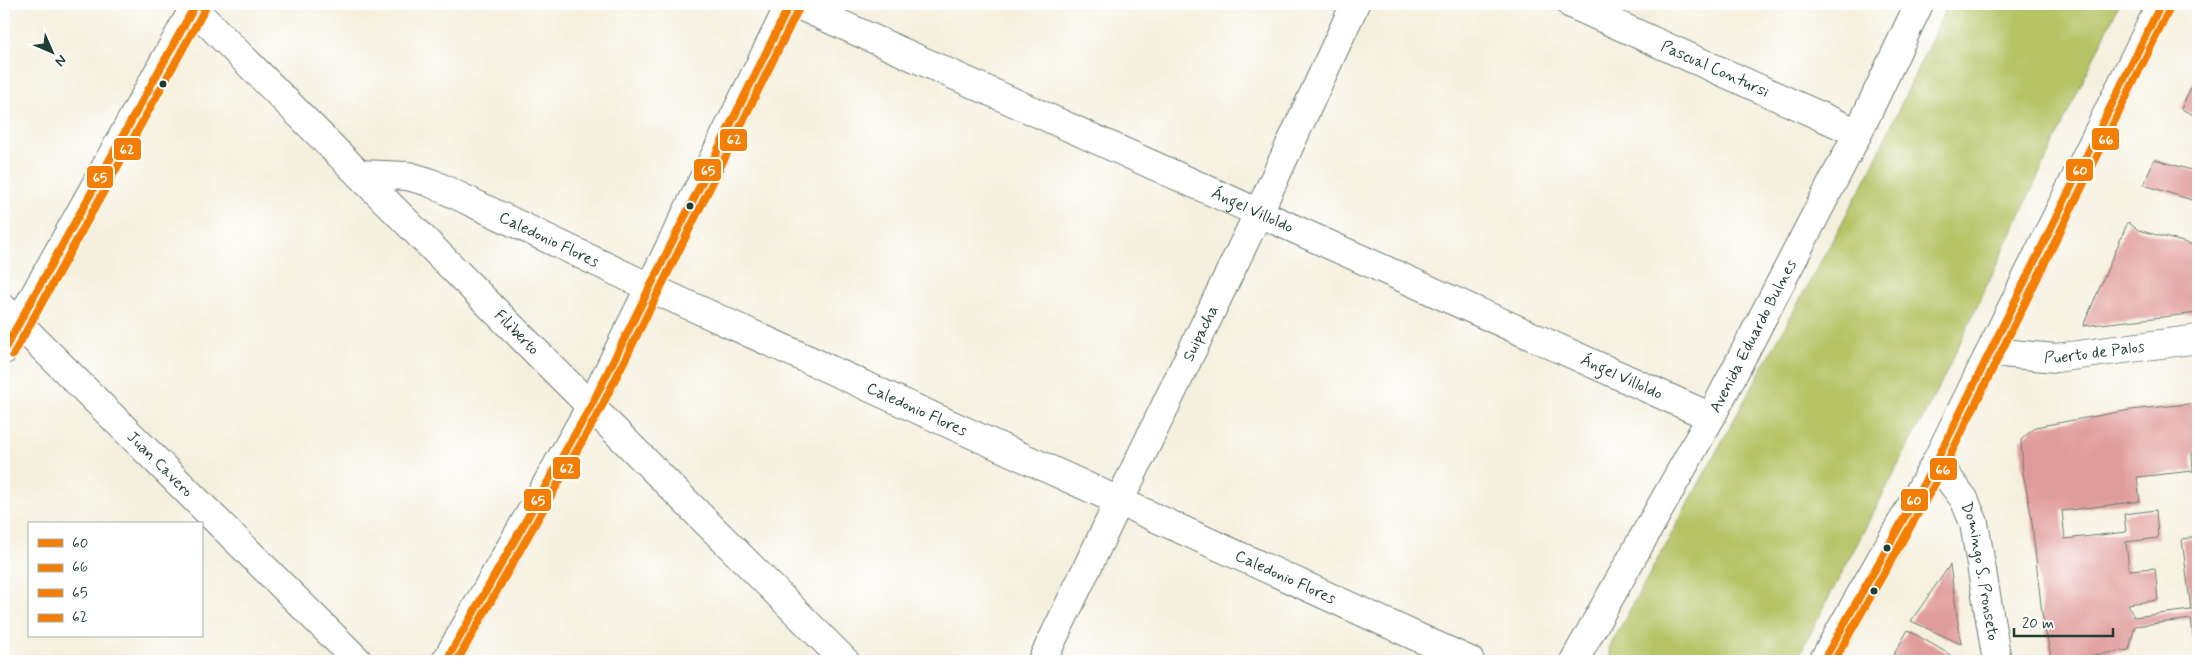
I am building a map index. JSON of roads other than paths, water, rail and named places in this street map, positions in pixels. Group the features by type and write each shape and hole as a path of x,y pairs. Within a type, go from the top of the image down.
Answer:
{"street":[{"path":"446,661 591,406 790,4"},
{"name":"Ángel Villoldo","path":"796,4 1710,417"},
{"name":"Suipacha","path":"1042,661 1258,214 1355,4"},
{"name":"Pascual Contursi","path":"1572,4 1858,133"},
{"name":"Avenida Eduardo Bulnes","path":"1574,661 1710,417 1858,133 1919,4"},
{"path":"1823,661 1936,462 2162,4"},
{"path":"4,350 11,317 193,5"},
{"name":"Filiberto","path":"193,5 845,661"},
{"name":"Caledonio Flores","path":"359,174 408,176 429,182 651,288 1470,661"},
{"name":"Juan Cavero","path":"11,317 358,661"},
{"name":"Puerto de Palos","path":"1991,352 2056,358 2198,339"},
{"name":"Domingo S. Pronseto","path":"1936,462 1964,499 1974,523 1998,661"}]}
